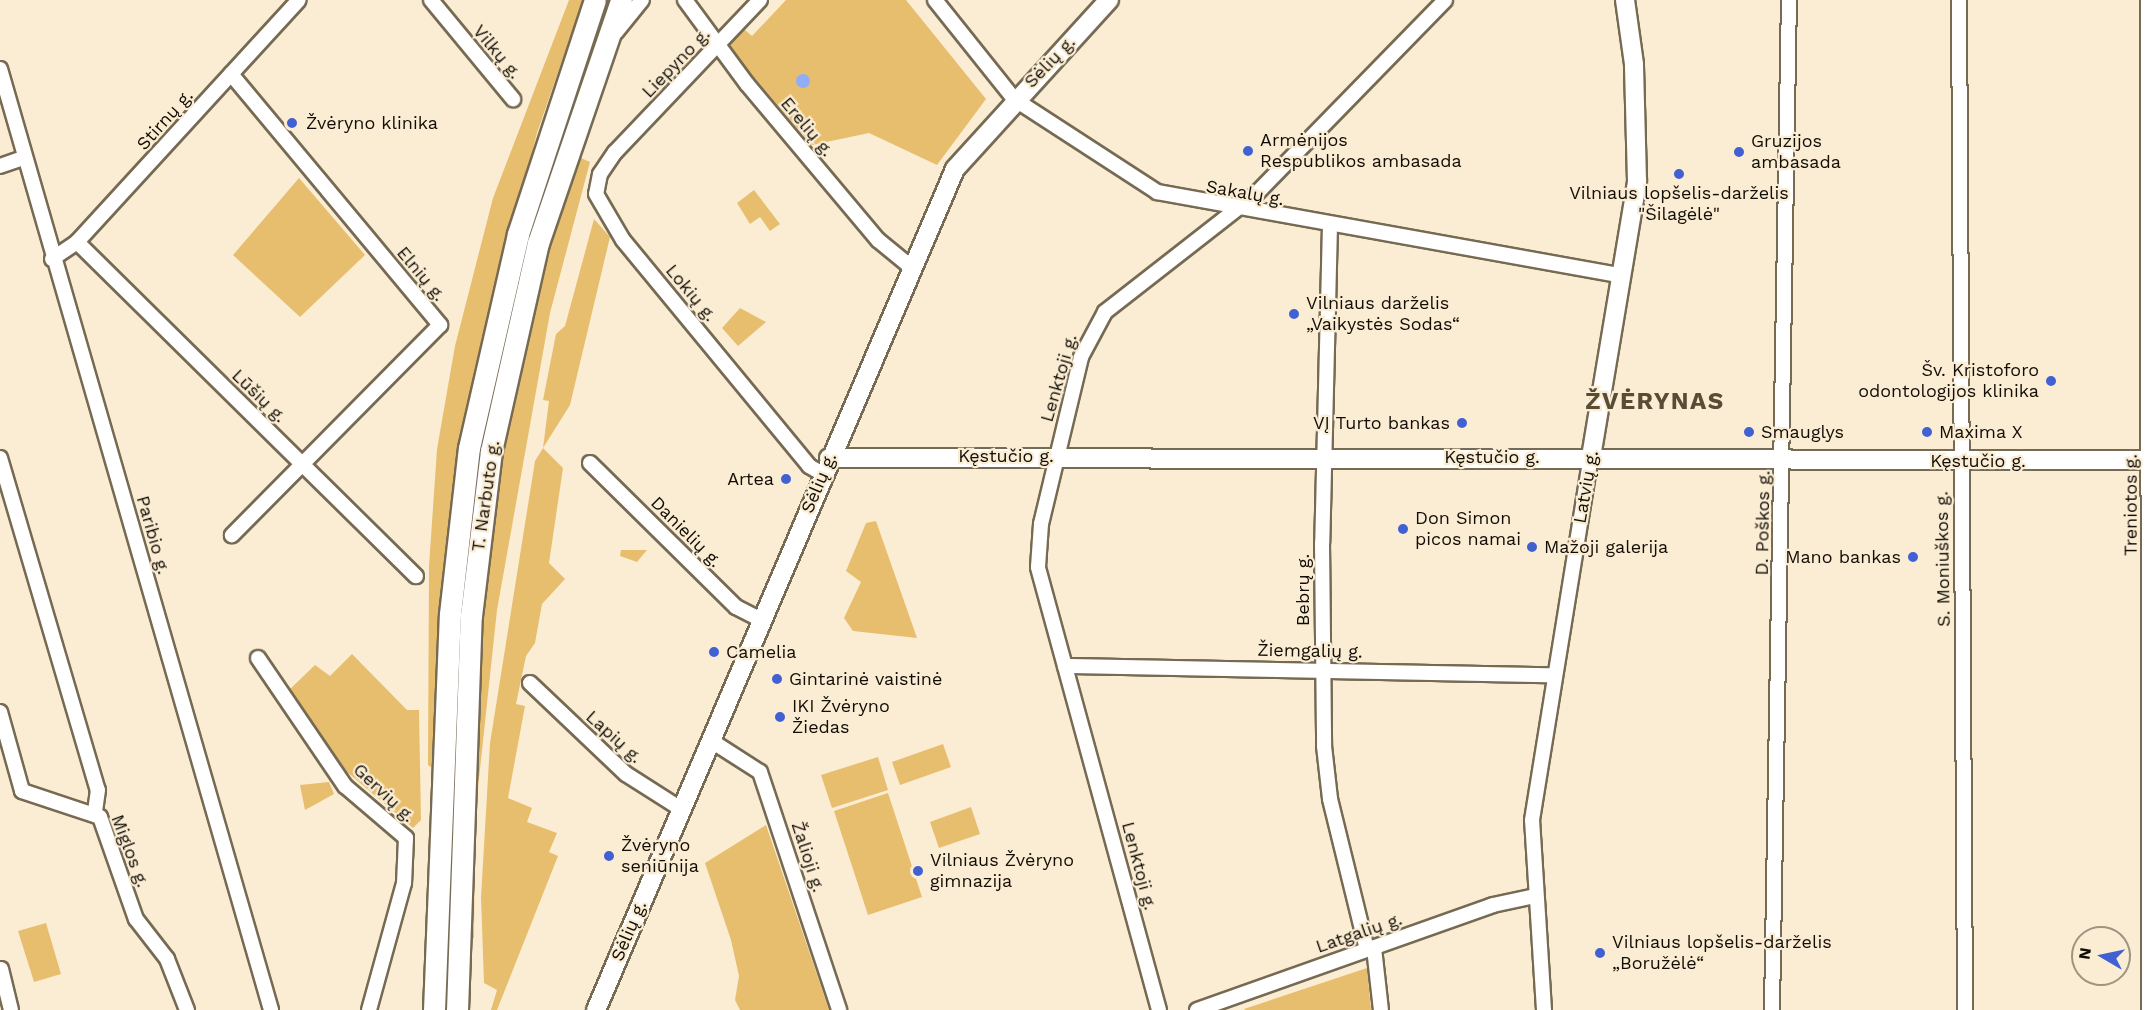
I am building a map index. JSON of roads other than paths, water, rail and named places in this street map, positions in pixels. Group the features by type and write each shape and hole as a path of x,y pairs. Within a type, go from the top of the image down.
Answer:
{"main road":[{"name":"T. Narbuto g.","path":"434,1010 450,614 469,448 518,234 595,0"},
{"name":"T. Narbuto g.","path":"457,1010 471,628 491,451 538,243 621,0"},
{"name":"Sėlių g.","path":"596,1010 911,267 963,155 1109,0"},
{"name":"Latvių g.","path":"1591,457 1622,276 1637,170 1625,0"},
{"name":"Kęstučio g.","path":"826,466 1057,456 2152,460"}],"street":[{"name":"Stirnų g.","path":"52,259 77,242 299,0"},
{"name":"Vilkų g.","path":"431,0 513,99"},
{"path":"602,51 642,0"},
{"name":"Erelių g.","path":"685,0 878,240 911,267"},
{"name":"Liepyno g.","path":"642,124 760,0"},
{"name":"Sakalų g.","path":"935,0 1014,99 1157,192 1238,211 1622,276"},
{"name":"Lenktoji g.","path":"1159,1010 1065,666 1037,554 1057,456 1081,357 1095,325 1118,300 1238,211 1445,0"},
{"name":"D. Poškos g.","path":"1772,1010 1789,0"},
{"name":"S. Moniuškos g.","path":"1959,0 1965,1010"},
{"name":"Treniotos g.","path":"2148,0 2152,460 2148,1010"},
{"name":"Paribio g.","path":"0,69 52,259 271,1010"},
{"name":"Elnių g.","path":"231,74 440,325 232,535"},
{"name":"Lokių g.","path":"642,124 603,166 598,203 809,466 826,466"},
{"path":"0,166 23,158"},
{"name":"Bebrų g.","path":"1330,225 1321,669 1330,798 1370,949 1381,1010"},
{"name":"Lūšių g.","path":"77,242 417,576"},
{"name":"Latvių g.","path":"1544,1010 1532,820 1591,457"},
{"path":"0,458 98,790 95,812"},
{"name":"Danielių g.","path":"590,462 736,607 761,620"},
{"name":"Gervių g.","path":"258,658 345,786 406,838 404,883 369,1010"},
{"name":"Žiemgalių g.","path":"1065,666 1554,675"},
{"name":"Lapių g.","path":"530,683 626,774 681,809"},
{"name":"Miglos g.","path":"0,712 22,791 95,812 105,826 136,919 167,959 187,1010"},
{"name":"Žalioji g.","path":"710,740 760,772 839,1010"},
{"name":"Latgalių g.","path":"1197,1010 1230,1005 1370,949 1493,905 1535,896"},
{"path":"1,969 11,1010"}],"water":[{"path":"803,74 808,76 810,81 808,86 803,88 798,86 796,81 798,76"}],"place":[{"name":"Žvėryno klinika","path":"292,123"},
{"name":"Armėnijos Respublikos ambasada","path":"1248,151"},
{"name":"Gruzijos ambasada","path":"1739,152"},
{"name":"Vilniaus lopšelis-darželis \"Šilagėlė\"","path":"1679,174"},
{"name":"Vilniaus darželis „Vaikystės Sodas“","path":"1294,314"},
{"name":"Šv. Kristoforo odontologijos klinika","path":"2051,381"},
{"name":"VĮ Turto bankas","path":"1462,423"},
{"name":"Smauglys","path":"1749,432"},
{"name":"Maxima X","path":"1927,432"},
{"name":"Artea","path":"786,479"},
{"name":"Don Simon picos namai","path":"1403,529"},
{"name":"Mažoji galerija","path":"1532,547"},
{"name":"Mano bankas","path":"1913,557"},
{"name":"Camelia","path":"714,652"},
{"name":"Gintarinė vaistinė","path":"777,679"},
{"name":"IKI Žvėryno Žiedas","path":"780,717"},
{"name":"Žvėryno seniūnija","path":"609,856"},
{"name":"Vilniaus Žvėryno gimnazija","path":"918,871"},
{"name":"Vilniaus lopšelis-darželis „Boružėlė“","path":"1600,953"}],"district":[{"name":"ŽVĖRYNAS","path":"1655,402"}]}
